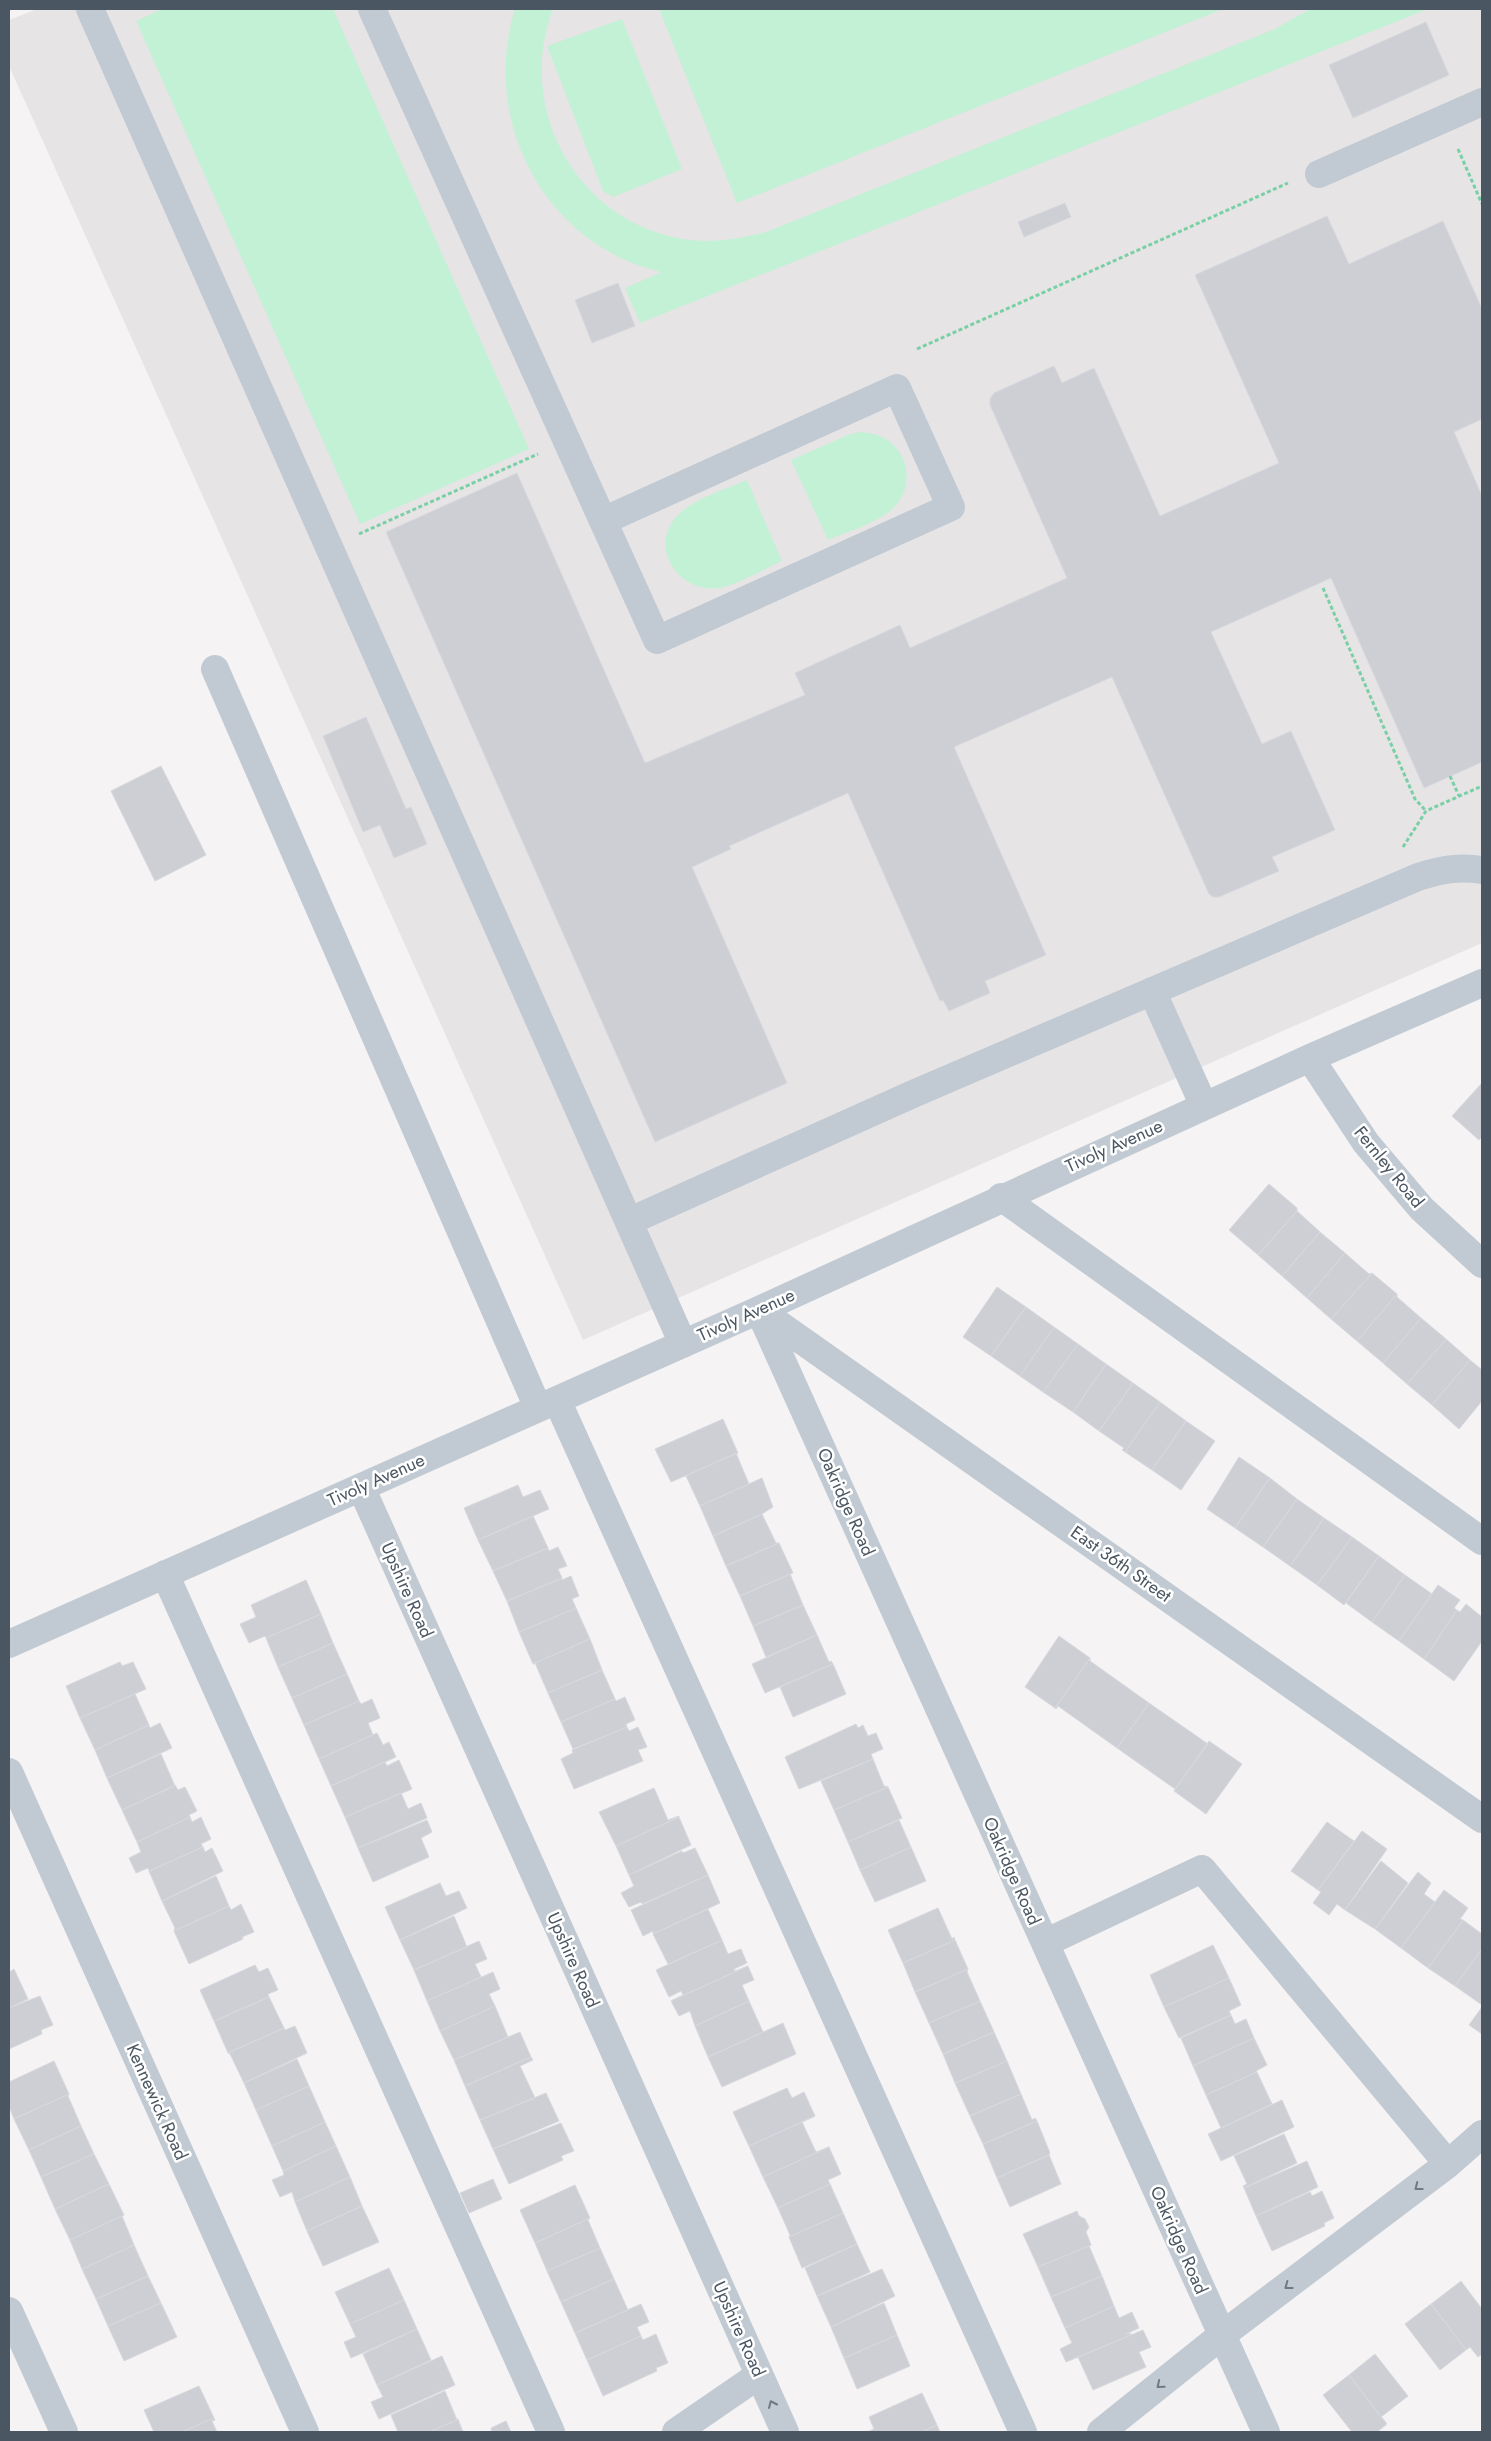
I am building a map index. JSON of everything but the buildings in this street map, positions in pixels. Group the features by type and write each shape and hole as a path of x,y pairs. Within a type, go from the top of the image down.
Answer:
{"street":[{"path":"90,9 683,1344"},
{"path":"372,9 603,521 657,640 951,507 897,388 603,521"},
{"path":"1319,174 1482,102"},
{"path":"215,668 547,1404 1023,2432"},
{"path":"630,1221 913,1094 1418,877 1443,869 1469,867 1482,870"},
{"name":"Tivoly Avenue","path":"9,1644 759,1310 1001,1197 1482,983"},
{"path":"1152,991 1204,1106"},
{"name":"Fernley Road","path":"1310,1058 1366,1143 1422,1209 1482,1264"},
{"path":"1001,1197 1482,1541"},
{"name":"East 36th Street","path":"759,1310 1482,1819"},
{"name":"Oakridge Road","path":"759,1310 1266,2432"},
{"name":"Upshire Road","path":"361,1487 785,2432"},
{"path":"166,1574 551,2432"},
{"name":"Kennewick Road","path":"9,1772 305,2432"},
{"path":"1045,1943 1202,1869 1448,2164"},
{"path":"1101,2432 1222,2335 1448,2164 1482,2134"},
{"path":"9,2312 56,2430"},
{"path":"676,2432 760,2375"}],"path":[{"path":"1444,119 1482,204"},
{"path":"917,350 1311,173 1319,174"},
{"path":"356,535 541,453"},
{"path":"1323,588 1415,799 1426,811"},
{"path":"1450,776 1459,796"}],"shaded area":[{"path":"37,9 1482,9 1482,943 583,1340 9,66 9,20"}],"green space":[{"path":"162,9 333,9 529,449 360,524 136,21"},
{"path":"515,9 553,9 543,48 542,86 550,123 566,158 588,188 617,213 652,231 691,240 710,241 766,232 1275,29 1310,9 1428,9 640,323 625,288 662,272 621,258 585,236 555,207 532,173 515,135 507,94 506,51"},
{"path":"659,9 1223,9 737,203"},
{"path":"622,19 682,169 613,197 603,191 547,46"},
{"path":"860,432 883,437 894,445 900,453 906,472 904,491 900,500 886,514 862,527 828,540 791,460 848,435"},
{"path":"747,480 782,561 726,587 704,588 691,583 680,576 671,565 667,553 666,540 669,527 684,509 692,504"}]}
